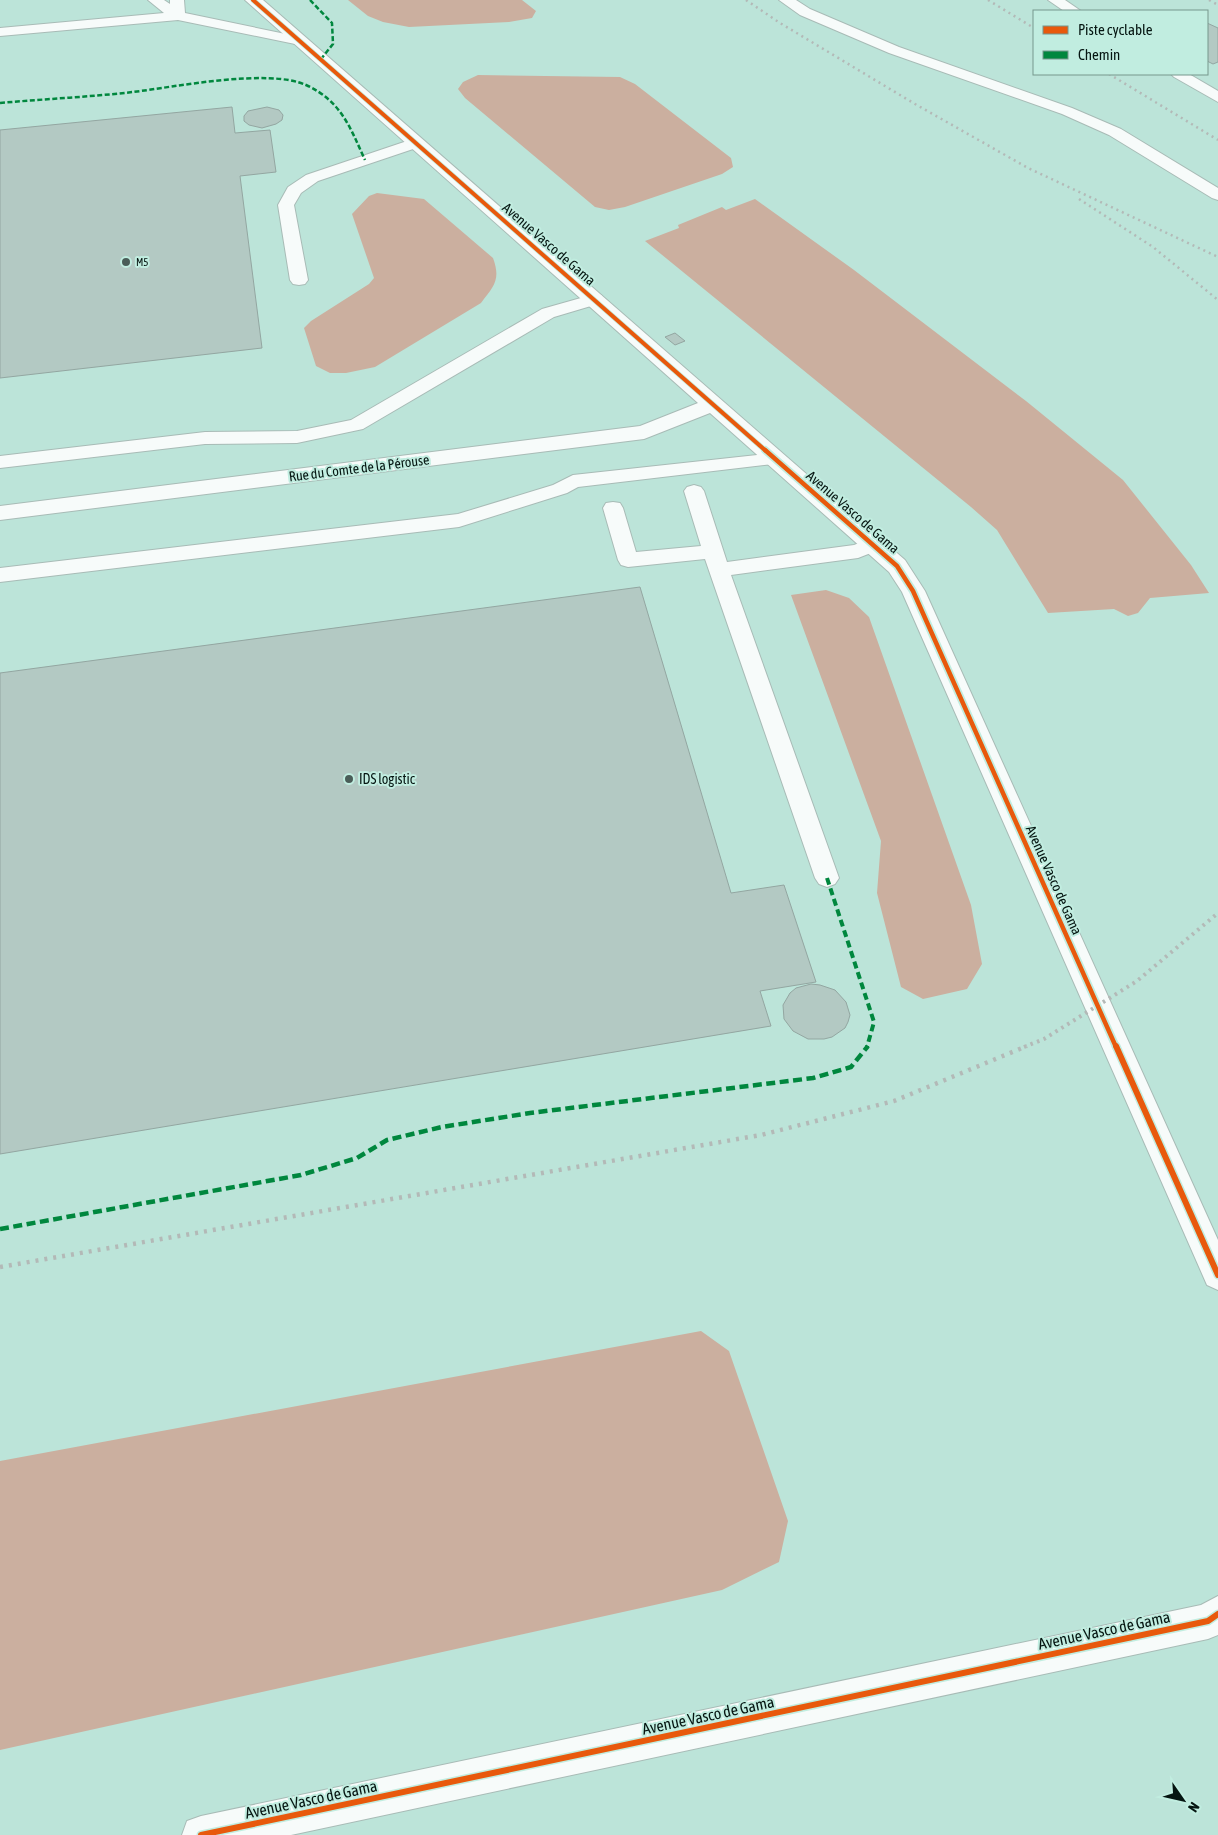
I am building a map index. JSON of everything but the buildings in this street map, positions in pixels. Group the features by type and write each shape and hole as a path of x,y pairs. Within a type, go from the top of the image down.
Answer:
{"street":[{"name":"Avenue Vasco de Gama","path":"253,0 898,566 913,591 1218,1275"},
{"name":"Rue du Comte de la Pérouse","path":"0,513 644,432 714,404"},
{"name":"Avenue Vasco de Gama","path":"200,1835 1208,1621 1218,1614"}],"lane":[{"path":"156,0 178,16"},
{"path":"177,0 178,16"},
{"path":"786,0 805,12 894,50 1067,111 1115,132 1218,195"},
{"path":"1055,0 1072,10"},
{"path":"0,32 178,16 300,41"},
{"path":"1181,75 1218,97"},
{"path":"299,280 286,204 294,190 312,178 416,143"},
{"path":"0,462 205,438 296,438 356,425 548,313 595,299"},
{"path":"0,575 459,520 560,489 573,481 775,459"},
{"path":"694,492 827,878"},
{"path":"612,508 628,560 716,560 858,552 874,544"}],"shaded area":[{"path":"0,0 1218,0 1218,1835 0,1835"},
{"path":"348,0 522,0 536,11 532,18 509,22 409,27 383,22 368,16"},
{"path":"478,75 620,77 635,84 731,158 733,167 722,174 625,207 609,210 595,207 465,98 458,89 463,82"},
{"path":"377,193 424,199 493,258 496,272 495,282 481,303 375,367 346,373 330,373 316,366 304,328 311,321 369,284 374,278 352,214 369,196"},
{"path":"755,199 854,270 1026,401 1123,480 1191,565 1209,593 1150,598 1138,613 1128,616 1114,609 1048,613 997,530 645,241 679,228 678,225 722,207 726,210"},
{"path":"826,590 849,598 869,617 971,905 982,964 967,989 923,999 901,987 877,893 881,841 791,595"},
{"path":"701,1331 729,1351 788,1521 779,1562 722,1590 0,1750 0,1461"}],"railway":[{"path":"746,0 780,23 915,104 1028,168 1218,257"},
{"path":"988,0 1033,27"},
{"path":"1209,0 1218,5"},
{"path":"1111,75 1218,140"},
{"path":"1079,199 1153,247 1218,300"},
{"path":"1024,1047 1044,1039 1137,981 1218,913"},
{"path":"0,1267 761,1135 894,1101 1027,1046"}],"marked path":[{"path":"310,0 332,23 333,44 321,59"},
{"path":"0,103 131,92 230,80 273,78 293,81 306,85 331,101 347,119 365,160"},
{"path":"0,1229 301,1175 357,1158 387,1140 442,1127 530,1113 813,1078 851,1067 867,1048 874,1022 827,878"}],"cycle path":[{"path":"253,0 897,566 913,591 1218,1275"},
{"path":"201,1835 1208,1621 1218,1614"}],"place":[{"name":"M5","path":"126,262"},
{"name":"IDS logistic","path":"349,779"}]}
